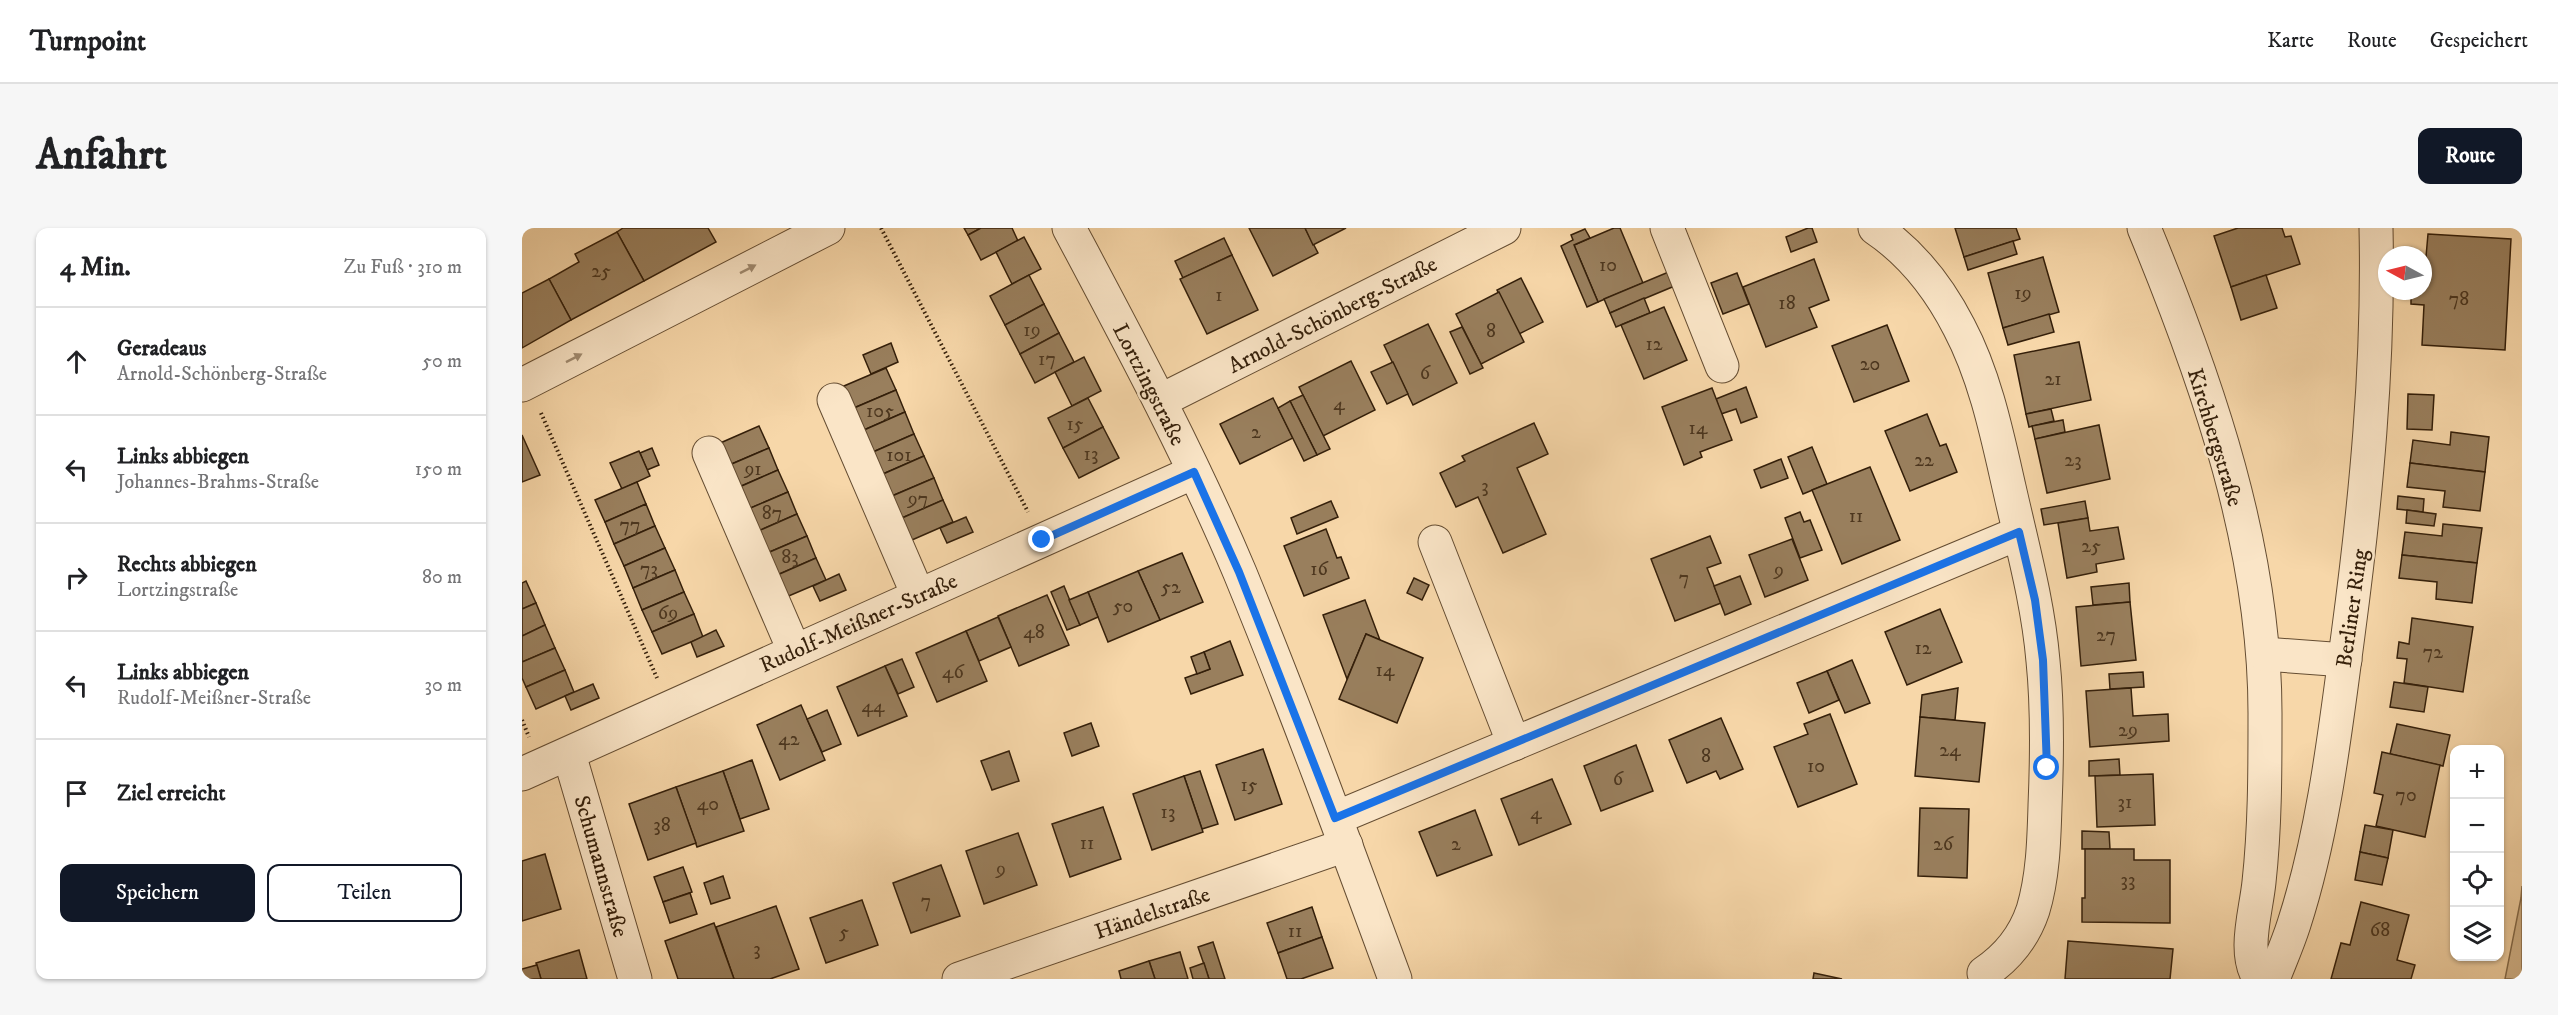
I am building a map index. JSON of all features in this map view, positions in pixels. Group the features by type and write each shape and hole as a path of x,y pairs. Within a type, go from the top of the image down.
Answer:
{"street":[{"path":"525,383 828,228"},
{"name":"Lortzingstraße","path":"1069,228 1160,401 1239,572 1341,831 1395,979"},
{"name":"Arnold-Schönberg-Straße","path":"1160,401 1504,228"},
{"path":"1667,228 1722,366"},
{"path":"1875,228 1910,257 1938,291 1960,328 1981,379 1999,445 2035,600 2043,660 2047,768 2040,873 2033,910 2019,940 2004,959 1984,973"},
{"name":"Kirchbergstraße","path":"2144,228 2187,342 2228,463 2249,556 2264,654 2265,802 2259,882 2251,945 2255,972 2260,979"},
{"name":"Berliner Ring","path":"2273,979 2294,925 2312,859 2325,794 2345,660 2364,508 2374,364 2376,228"},
{"path":"834,400 918,595"},
{"path":"709,453 794,650"},
{"name":"Rudolf-Meißner-Straße","path":"522,774 1194,472"},
{"name":"Händelstraße","path":"959,979 1341,831 1514,744 2019,532"},
{"path":"1434,542 1514,744"},
{"path":"2264,654 2345,660"},
{"name":"Schumannstraße","path":"569,753 635,979"}],"path":[{"path":"881,228 1042,540"},
{"path":"525,383 669,706"}],"shaded area":[{"path":"2522,886 2522,979 2505,979 2521,898"}],"building":[{"path":"623,228 708,228 716,242 644,281 617,232"},
{"path":"964,228 981,228 968,235"},
{"path":"981,228 1012,228 1018,241 981,260 968,235"},
{"path":"1249,228 1305,228 1318,253 1273,276"},
{"path":"1305,228 1346,228 1313,245"},
{"path":"1614,228 1620,228 1643,283 1598,302 1574,245"},
{"path":"1812,228 1817,242 1791,252 1786,237"},
{"path":"1955,228 2016,228 2020,239 1964,257"},
{"path":"2238,228 2282,228 2285,237 2291,236 2300,264 2231,287 2214,236"},
{"path":"1585,229 1590,238 1574,245 1598,302 1587,307 1561,246 1573,240 1571,235"},
{"path":"617,232 644,281 571,320 549,279 579,262 575,254"},
{"path":"2428,234 2511,239 2505,350 2422,345 2424,305 2411,304 2411,300 2432,300 2432,246 2427,246"},
{"path":"1024,237 1041,269 1012,284 996,252"},
{"path":"1224,238 1232,255 1183,278 1175,261"},
{"path":"2013,241 2017,254 1968,270 1964,257"},
{"path":"1232,255 1258,310 1207,334 1180,279"},
{"path":"2043,257 2059,312 2003,328 1988,273"},
{"path":"1814,259 1829,300 1809,308 1817,327 1766,347 1743,287"},
{"path":"1671,271 1677,285 1610,313 1604,299"},
{"path":"1737,273 1749,304 1723,314 1711,283"},
{"path":"1029,275 1044,304 1005,325 990,296"},
{"path":"2266,275 2277,308 2241,320 2231,287"},
{"path":"1521,278 1543,322 1519,334 1497,290"},
{"path":"549,279 571,320 522,348 522,293"},
{"path":"1499,292 1524,342 1481,364 1456,314"},
{"path":"1644,298 1650,313 1616,327 1610,313"},
{"path":"1044,304 1059,333 1020,354 1005,325"},
{"path":"1664,307 1687,360 1644,379 1621,325"},
{"path":"2049,314 2054,332 2008,345 2003,328"},
{"path":"1428,324 1457,383 1413,405 1384,345"},
{"path":"1887,325 1909,381 1854,402 1832,346"},
{"path":"1462,327 1483,368 1470,374 1450,332"},
{"path":"1059,333 1074,362 1035,383 1020,354"},
{"path":"2079,342 2091,400 2026,414 2014,355"},
{"path":"891,343 898,362 871,374 863,355"},
{"path":"1084,357 1101,391 1072,406 1055,372"},
{"path":"1351,361 1375,410 1323,436 1299,387"},
{"path":"1393,362 1408,394 1387,404 1371,372"},
{"path":"886,368 896,390 854,408 844,386"},
{"path":"1746,387 1757,417 1741,423 1736,409 1721,414 1716,399"},
{"path":"1712,388 1732,440 1700,452 1702,457 1684,465 1662,407"},
{"path":"896,390 905,412 864,430 854,408"},
{"path":"2408,394 2434,395 2432,430 2407,429"},
{"path":"1303,395 1330,449 1317,455 1290,401"},
{"path":"1088,398 1103,427 1063,448 1048,418"},
{"path":"1273,398 1293,438 1240,464 1220,424"},
{"path":"1290,401 1317,455 1304,461 1278,408"},
{"path":"2051,409 2054,421 2029,427 2026,414"},
{"path":"905,412 914,434 873,452 864,430"},
{"path":"1927,414 1940,446 1946,444 1957,472 1910,491 1885,431"},
{"path":"2063,420 2065,432 2035,439 2032,426"},
{"path":"1534,423 1548,454 1517,468 1546,534 1503,553 1478,497 1456,507 1440,473 1465,461 1462,456"},
{"path":"2099,425 2110,479 2047,493 2035,439"},
{"path":"759,426 769,448 727,466 718,444"},
{"path":"1103,427 1119,458 1079,478 1063,448"},
{"path":"2451,432 2489,437 2485,472 2410,463 2413,440 2450,445"},
{"path":"914,434 924,456 883,474 873,452"},
{"path":"522,435 540,475 522,482"},
{"path":"1812,447 1827,484 1803,494 1788,457"},
{"path":"652,448 659,465 647,470 640,453"},
{"path":"769,448 778,470 737,488 727,466"},
{"path":"639,451 650,476 622,489 610,463"},
{"path":"924,456 934,478 892,496 883,474"},
{"path":"1781,459 1788,478 1761,488 1754,470"},
{"path":"2410,463 2485,472 2480,511 2443,507 2445,491 2407,487"},
{"path":"1870,467 1900,540 1842,564 1812,490"},
{"path":"778,470 788,492 746,510 737,488"},
{"path":"934,478 943,500 902,518 892,496"},
{"path":"637,482 646,504 605,522 595,500"},
{"path":"788,492 797,514 756,532 746,510"},
{"path":"2398,496 2424,499 2423,512 2397,509"},
{"path":"943,500 953,522 912,540 902,518"},
{"path":"1331,501 1338,517 1297,534 1291,518"},
{"path":"2085,501 2088,518 2044,525 2041,509"},
{"path":"646,504 655,526 614,544 605,522"},
{"path":"2407,510 2436,514 2434,526 2406,523"},
{"path":"1800,512 1804,522 1810,520 1822,550 1800,558 1785,518"},
{"path":"797,514 807,536 765,554 756,532"},
{"path":"966,517 973,532 947,543 940,528"},
{"path":"2088,518 2090,531 2118,527 2124,559 2096,564 2097,572 2067,578 2058,523"},
{"path":"2443,524 2482,528 2477,563 2402,555 2405,532 2442,536"},
{"path":"655,526 665,548 624,566 614,544"},
{"path":"1326,529 1337,558 1341,557 1349,578 1304,596 1284,546"},
{"path":"807,536 816,558 775,576 765,554"},
{"path":"1710,536 1721,563 1707,568 1721,603 1675,621 1651,559"},
{"path":"1792,539 1808,580 1765,597 1749,555"},
{"path":"665,548 675,570 633,588 624,566"},
{"path":"1182,553 1203,602 1160,620 1138,571"},
{"path":"2402,555 2477,563 2472,603 2436,599 2437,582 2399,578"},
{"path":"816,558 826,580 784,598 775,576"},
{"path":"675,570 684,592 642,610 633,588"},
{"path":"1138,571 1160,620 1108,642 1088,592"},
{"path":"839,574 846,590 820,601 813,586"},
{"path":"1740,576 1751,604 1725,615 1714,586"},
{"path":"1414,578 1429,585 1422,600 1407,593"},
{"path":"526,581 536,603 522,609 522,583"},
{"path":"2129,583 2130,602 2093,605 2091,587"},
{"path":"1064,586 1080,625 1067,630 1051,592"},
{"path":"684,592 694,614 652,632 642,610"},
{"path":"1088,592 1098,617 1080,625 1069,600"},
{"path":"1047,595 1069,645 1019,666 998,616"},
{"path":"1365,600 1380,640 1366,634 1347,679 1323,615"},
{"path":"2130,602 2136,660 2081,666 2076,607"},
{"path":"536,603 545,625 522,636 522,609"},
{"path":"1940,609 1962,662 1907,685 1885,632"},
{"path":"694,614 703,637 662,654 652,632"},
{"path":"998,617 1011,647 979,661 966,631"},
{"path":"2412,618 2473,627 2463,692 2404,683 2407,659 2397,658 2399,642 2409,644"},
{"path":"545,625 555,648 522,662 522,636"},
{"path":"716,630 724,646 697,657 691,642"},
{"path":"966,631 987,681 937,702 916,653"},
{"path":"1366,634 1423,658 1397,723 1339,699"},
{"path":"1230,641 1243,675 1191,694 1185,678 1210,669 1204,652"},
{"path":"555,648 565,670 526,687 522,678 522,662"},
{"path":"1204,652 1210,669 1197,674 1191,657"},
{"path":"902,659 914,687 898,694 885,666"},
{"path":"1852,660 1870,703 1845,713 1827,671"},
{"path":"885,666 907,716 858,736 837,687"},
{"path":"565,670 574,692 536,709 526,687"},
{"path":"1827,671 1839,700 1809,713 1797,683"},
{"path":"2143,672 2144,687 2110,689 2109,674"},
{"path":"2394,682 2428,687 2424,712 2390,707"},
{"path":"593,684 599,698 571,710 565,696"},
{"path":"1958,688 1955,720 1920,717 1922,695"},
{"path":"2131,688 2133,716 2168,714 2169,741 2090,747 2086,691"},
{"path":"801,705 825,760 780,780 757,725"},
{"path":"827,710 841,744 822,752 807,719"},
{"path":"1830,714 1857,784 1798,807 1774,747 1808,734 1804,724"},
{"path":"1920,717 1985,723 1979,782 1915,776"},
{"path":"1721,718 1743,769 1720,779 1716,771 1687,783 1669,740"},
{"path":"1091,723 1099,746 1072,756 1064,733"},
{"path":"2397,724 2450,735 2443,766 2390,754"},
{"path":"1636,745 1653,791 1601,811 1584,766"},
{"path":"1263,749 1282,804 1235,820 1216,765"},
{"path":"1009,751 1019,781 992,790 981,761"},
{"path":"2382,752 2440,765 2425,837 2376,826 2383,795 2374,793"},
{"path":"2119,759 2120,775 2089,776 2089,761"},
{"path":"752,760 769,809 740,819 723,771"},
{"path":"723,771 744,831 697,847 676,787"},
{"path":"1200,771 1218,824 1202,829 1184,776"},
{"path":"2153,774 2155,825 2097,827 2095,776"},
{"path":"1184,776 1203,832 1152,850 1133,794"},
{"path":"1552,779 1571,824 1519,845 1501,799"},
{"path":"676,787 696,843 648,860 629,804"},
{"path":"1103,807 1121,859 1070,877 1052,824"},
{"path":"1920,808 1969,809 1967,878 1918,876"},
{"path":"1475,810 1492,855 1437,876 1419,832"},
{"path":"2365,825 2393,830 2388,858 2360,852"},
{"path":"2082,831 2109,832 2110,849 2082,849"},
{"path":"1018,833 1037,885 984,904 966,851"},
{"path":"2085,849 2134,849 2134,860 2170,860 2170,923 2082,922 2082,898 2085,898"},
{"path":"2360,852 2388,858 2382,885 2355,880"},
{"path":"545,854 561,909 522,921 522,861"},
{"path":"941,865 960,916 911,933 893,883"},
{"path":"683,867 692,892 663,902 654,877"},
{"path":"723,876 730,898 711,904 704,883"},
{"path":"690,893 697,914 670,923 663,902"},
{"path":"862,900 878,945 826,963 810,918"},
{"path":"2361,902 2409,915 2397,960 2415,965 2411,979 2331,979 2341,943 2350,945"},
{"path":"776,906 799,969 770,979 734,979 716,927"},
{"path":"1312,907 1322,937 1278,953 1267,923"},
{"path":"714,923 734,979 678,979 665,941"},
{"path":"1322,937 1333,968 1301,979 1287,979 1278,953"},
{"path":"2068,941 2173,949 2170,979 2065,979"},
{"path":"1213,942 1225,979 1209,979 1198,947"},
{"path":"579,950 587,979 541,979 536,963"},
{"path":"1180,952 1188,979 1155,979 1149,961"},
{"path":"1149,961 1155,979 1121,979 1119,971"},
{"path":"1204,963 1209,979 1193,979 1190,968"},
{"path":"537,965 541,979 522,979 522,969"},
{"path":"1814,973 1842,979 1813,979"}],"route":[{"path":"1042,540 1194,472 1239,572 1335,818 2019,532 2035,600 2043,660 2047,768"}]}
